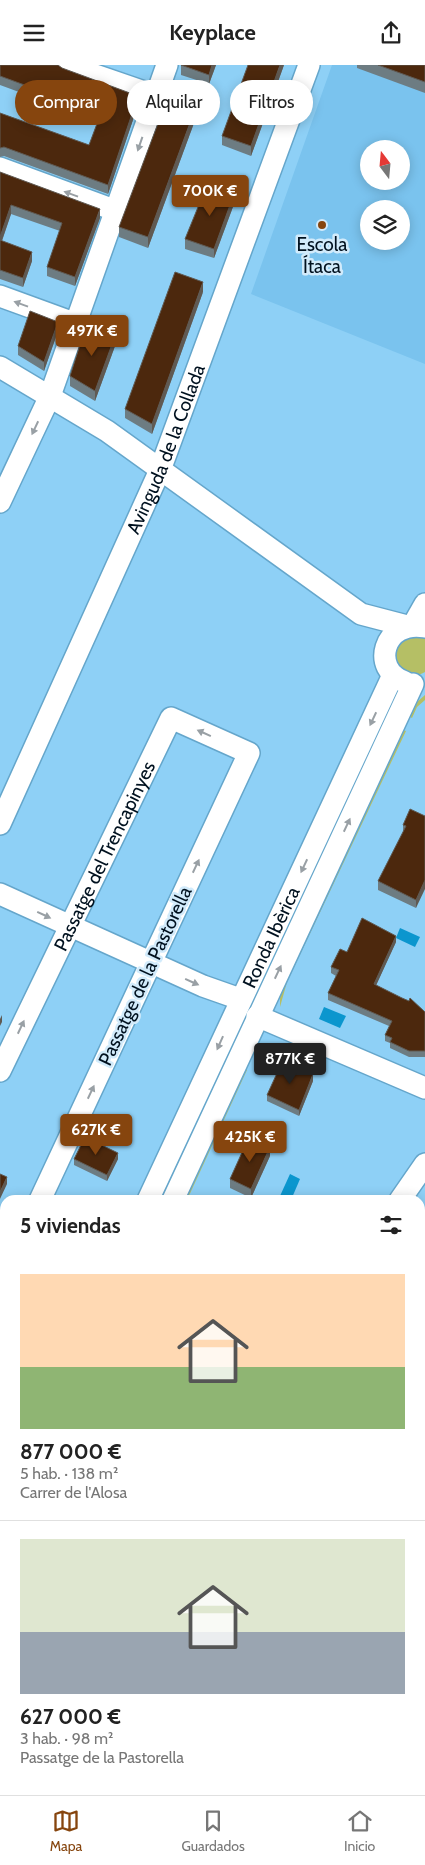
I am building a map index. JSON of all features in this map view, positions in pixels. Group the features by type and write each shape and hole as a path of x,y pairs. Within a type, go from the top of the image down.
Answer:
{"street":[{"path":"66,65 127,86"},
{"path":"162,80 167,65"},
{"name":"Avinguda de la Collada","path":"0,824 160,470 309,65"},
{"path":"0,502 50,396 74,323 117,211 146,125"},
{"path":"0,168 117,211"},
{"path":"0,296 74,323"},
{"path":"0,367 107,431 361,614 386,647"},
{"path":"415,626 425,604"},
{"path":"361,614 415,626"},
{"path":"393,675 386,662 386,647 398,630 415,626"},
{"name":"Ronda Ibèrica","path":"150,1195 240,999 393,675 402,681 422,683 257,1016 175,1195"},
{"name":"Passatge del Trencapinyes","path":"0,1071 171,718 249,753"},
{"name":"Passatge de la Pastorella","path":"42,1195 249,753"},
{"path":"0,894 203,987 240,999"},
{"path":"257,1016 425,1088"},
{"path":"403,1195 425,1164"}],"shaded area":[{"name":"Escola Ítaca","path":"332,65 425,65 425,364 251,294 311,125 313,125 313,119"},
{"path":"400,928 420,937 415,947 396,938"},
{"path":"324,1007 346,1016 340,1028 319,1019"},
{"path":"290,1174 300,1179 293,1195 280,1195"}],"green space":[{"path":"410,634 425,637 425,672 415,675 406,672 392,657 397,642"},
{"path":"425,695 425,700 417,707 412,718 407,715 409,709"},
{"path":"380,720 387,723 235,1047 230,1045"},
{"path":"400,729 406,731 287,982 280,1007 282,984"},
{"path":"222,1059 226,1061 163,1195 159,1195"},
{"path":"243,1068 247,1070 189,1195 184,1195"}],"building":[{"path":"0,65 58,65 95,80 15,81 0,76"},
{"path":"181,65 212,65 209,75"},
{"path":"248,65 280,65 275,80 243,80"},
{"path":"378,65 425,65 425,82"},
{"path":"117,88 127,92 128,125 108,185 4,147 0,148 0,113 15,118 15,125 33,125 89,145 96,125 117,125"},
{"path":"230,114 230,125 259,125 251,146 222,136"},
{"path":"157,125 189,125 148,237 119,227"},
{"path":"0,172 100,209 75,277 47,267 62,223 11,205 0,237"},
{"path":"207,185 234,194 214,249 185,239"},
{"path":"0,240 32,252 23,278 0,270"},
{"path":"175,272 203,282 152,424 125,409"},
{"path":"30,311 58,322 44,362 18,346"},
{"path":"86,326 115,336 95,391 70,376"},
{"path":"410,809 425,816 425,880 416,900 378,881 406,826 403,825"},
{"path":"362,918 396,936 374,984 409,1001 410,998 425,1012 425,1051 409,1051 390,1042 392,1038 385,1035 392,1021 328,993 339,970 331,967 340,949 347,952"},
{"path":"283,1060 313,1074 299,1110 267,1095"},
{"path":"85,1137 118,1153 107,1175 74,1159"},
{"path":"249,1137 270,1147 251,1189 230,1179"},
{"path":"0,1174 7,1177 0,1192"}],"place":[{"name":"Escola Ítaca","path":"322,225"}]}
